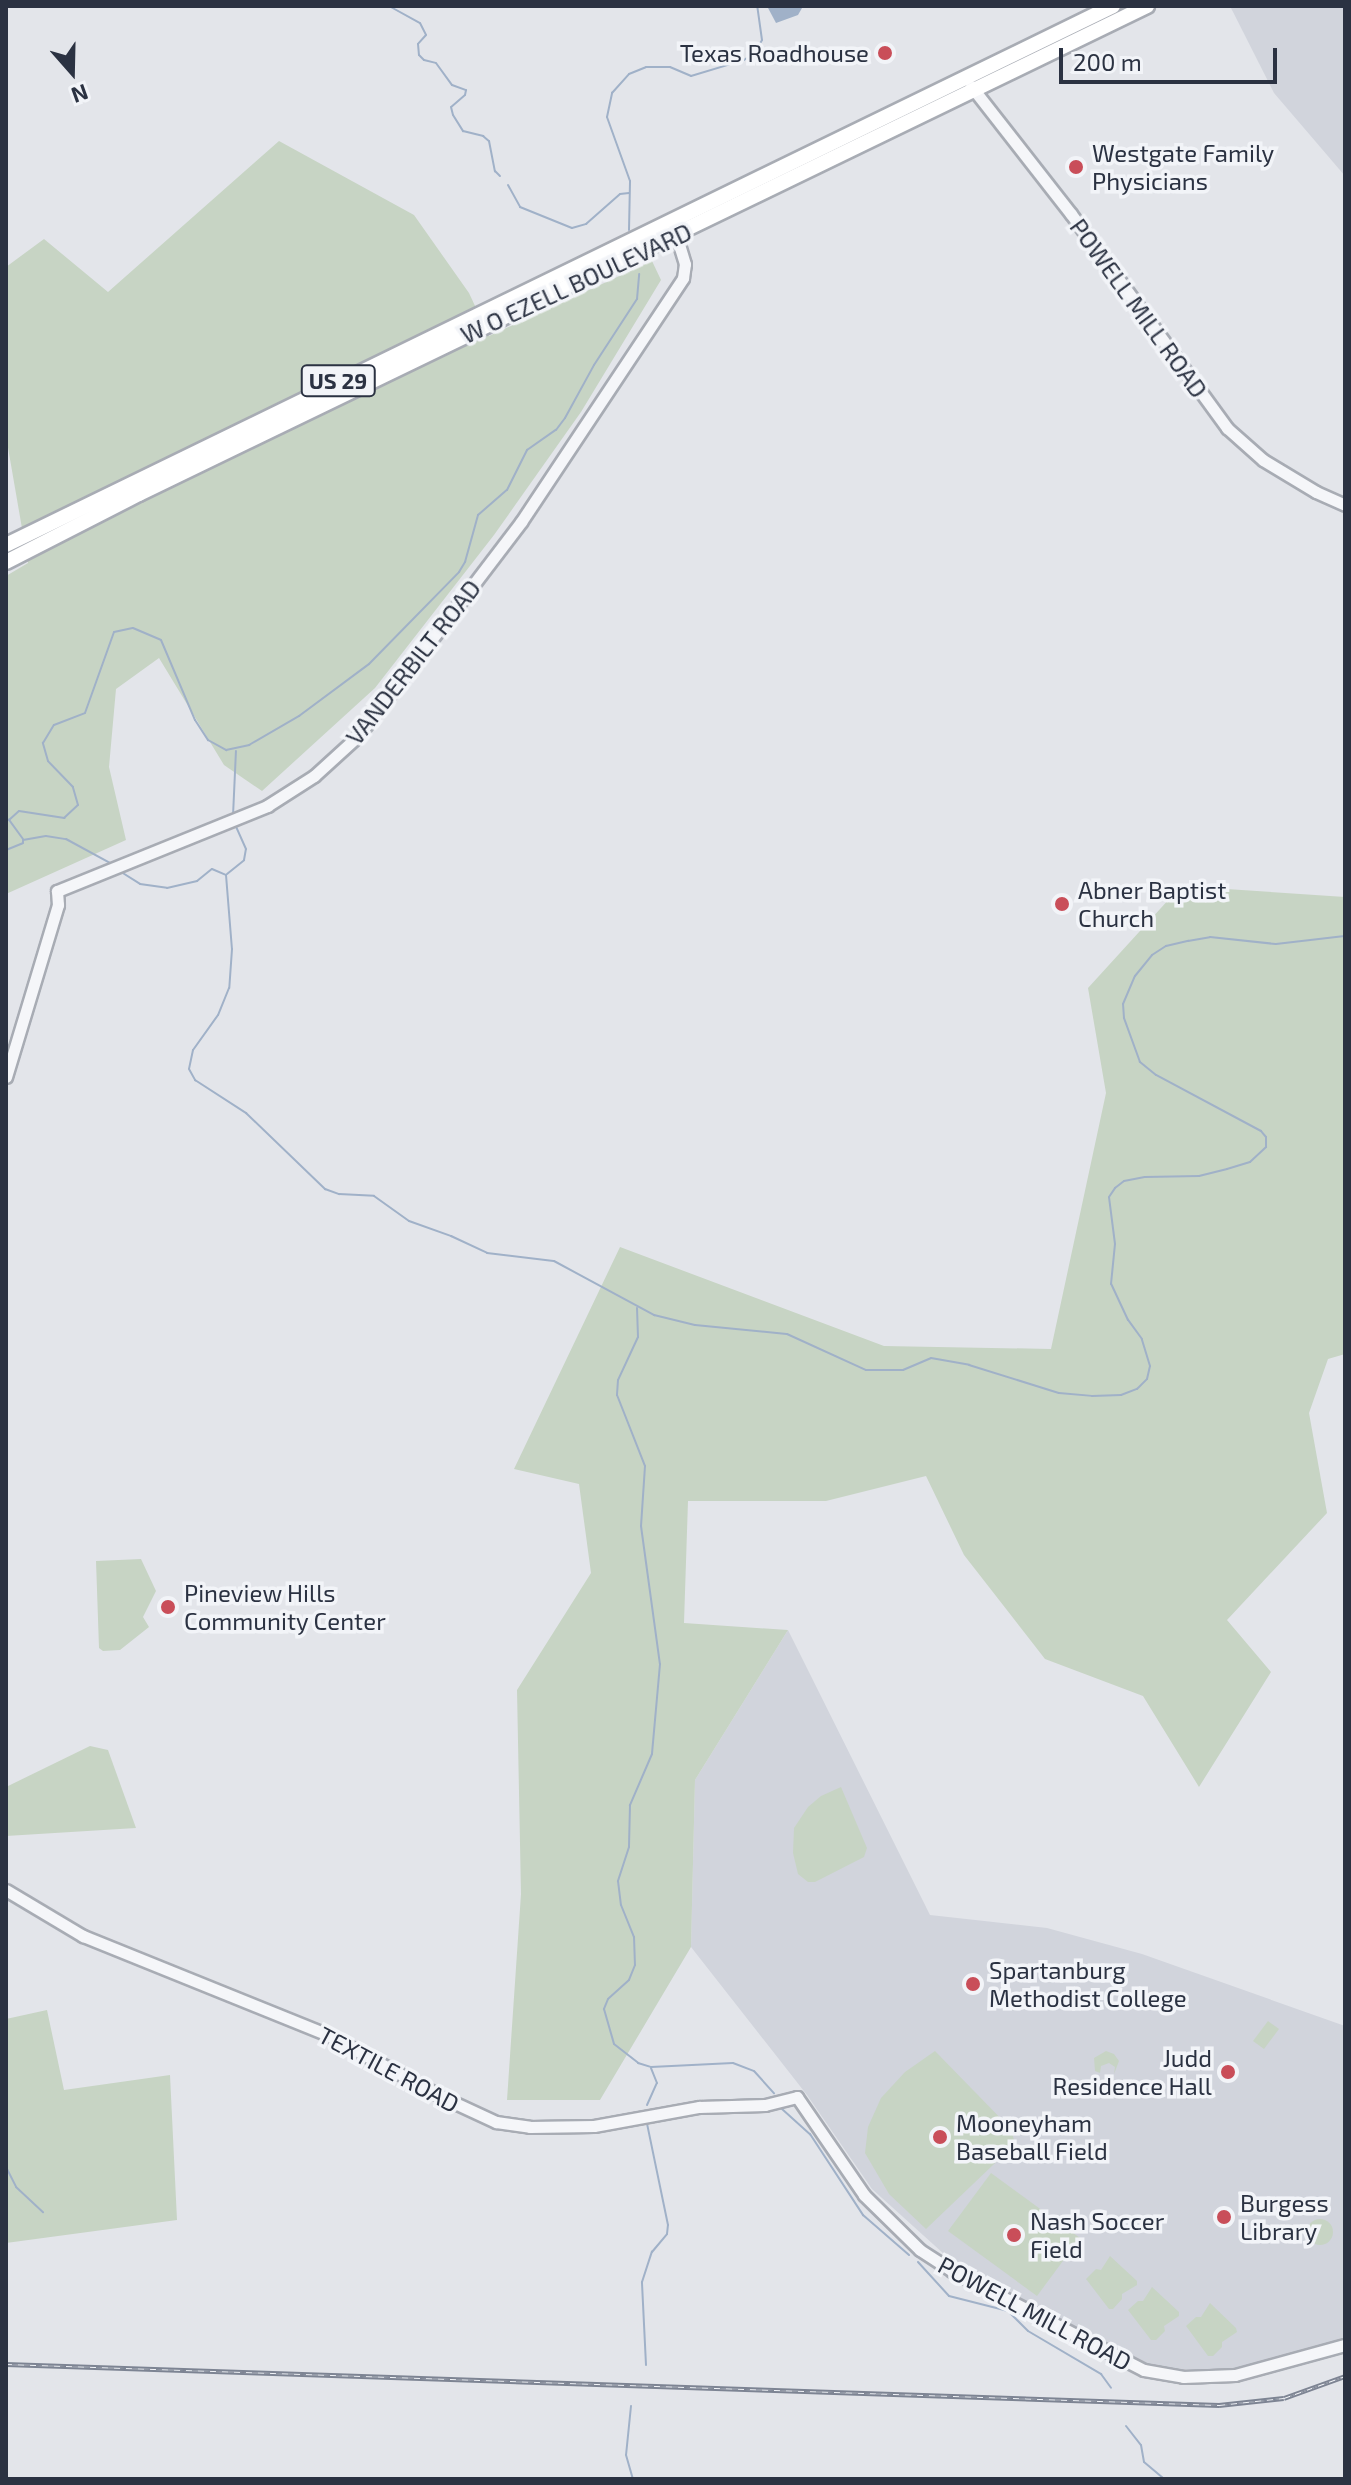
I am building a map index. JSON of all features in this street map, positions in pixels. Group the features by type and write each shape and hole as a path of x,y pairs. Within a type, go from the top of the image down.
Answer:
{"main road":[{"name":"W O EZELL BOULEVARD","path":"6,545 55,528 677,236 1113,6"},
{"name":"W O EZELL BOULEVARD","path":"6,562 55,528 672,220 968,82 1147,6"}],"street":[{"name":"POWELL MILL ROAD","path":"968,82 1062,202 1227,428 1263,460 1316,492 1345,505"},
{"name":"VANDERBILT ROAD","path":"6,1077 55,916 57,891 228,824 286,796 340,754 372,721 562,465 683,278 685,264 672,220"},
{"name":"TEXTILE ROAD","path":"6,1890 83,1936 328,2035 452,2103 496,2122 530,2127 594,2126 691,2108 765,2105 797,2097"},
{"name":"POWELL MILL ROAD","path":"797,2097 864,2195 908,2241 952,2271 1123,2362 1166,2376 1218,2377 1345,2345"}],"shaded area":[{"path":"1230,6 1345,6 1345,176 1274,93"},
{"name":"Spartanburg Methodist College","path":"788,1630 930,1915 1047,1928 1142,1954 1345,2026 1345,2339 1234,2370 1191,2374 1158,2369 1078,2331 944,2254 872,2189 807,2095 691,1947 695,1780"}],"green space":[{"path":"279,141 414,215 469,293 489,336 652,261 661,280 581,412 494,535 375,688 262,791 224,765 159,658 116,689 109,767 126,840 6,894 6,576 28,563 6,436 6,267 44,239 108,292"},
{"path":"1181,886 1345,897 1345,1354 1328,1359 1309,1413 1327,1513 1227,1620 1271,1672 1199,1787 1143,1696 1045,1659 964,1555 926,1476 826,1501 688,1501 684,1623 788,1630 695,1780 691,1947 600,2100 507,2100 521,1894 517,1690 591,1573 579,1484 514,1469 620,1247 884,1346 1051,1349 1106,1093 1088,988"},
{"path":"141,1559 156,1591 143,1617 149,1627 120,1650 103,1651 99,1648 96,1561"},
{"path":"90,1746 108,1750 136,1828 6,1836 6,1787"},
{"path":"841,1787 867,1848 864,1857 815,1882 808,1882 798,1874 793,1853 794,1828 808,1807 821,1796"},
{"path":"47,2010 64,2090 170,2075 177,2220 6,2243 6,2019"},
{"path":"1268,2021 1279,2029 1264,2049 1253,2041"},
{"name":"Mooneyham Baseball Field","path":"935,2051 1011,2129 1015,2144 926,2229 889,2194 865,2153 868,2127 881,2098 905,2072"},
{"path":"1106,2051 1114,2054 1119,2061 1114,2074 1115,2067 1109,2063 1101,2066 1100,2073 1095,2071 1094,2058"},
{"name":"Nash Soccer Field","path":"991,2173 1080,2238 1037,2296 948,2231"},
{"path":"1320,2219 1329,2223 1333,2232 1329,2241 1320,2245 1311,2241 1307,2232 1311,2223"},
{"path":"1110,2256 1137,2281 1137,2285 1122,2294 1122,2299 1113,2309 1109,2309 1086,2279 1096,2269 1101,2270"},
{"path":"1152,2287 1179,2312 1179,2316 1164,2326 1165,2331 1156,2340 1151,2340 1128,2310 1138,2301 1143,2301"},
{"path":"1210,2303 1237,2332 1222,2342 1222,2347 1213,2356 1208,2356 1186,2326 1196,2317 1201,2317"}],"water":[{"path":"767,6 802,8 798,15 776,23"}],"waterway":[{"path":"389,6 420,23 426,35 418,44 419,55 436,63 452,85 466,90 465,95 451,107 453,115 463,131 483,136 489,141 495,171 500,176"},
{"path":"629,230 630,181 607,117 612,93 629,74 646,67 670,67 691,76 744,60 754,53 762,40 757,6"},
{"path":"508,185 520,207 572,228 586,224 620,194 629,193"},
{"path":"23,839 9,820 19,811 64,818 78,805 73,787 48,761 43,743 54,725 85,713 114,632 133,628 161,640 195,720 208,740 226,750 249,745 299,716 369,664 459,572 465,562 478,515 507,490 527,450 556,430 565,418 594,365 637,299 639,274"},
{"path":"233,816 236,751"},
{"path":"227,874 244,860 246,849 236,827"},
{"path":"6,850 23,843 23,840 46,836 66,839 110,863"},
{"path":"118,870 140,884 167,888 197,881 212,869 226,875 232,949 229,988 218,1015 193,1050 189,1069 195,1080 246,1113 325,1189 339,1194 374,1196 409,1221 487,1253 554,1261 654,1315 695,1325 787,1334 866,1370 903,1370 931,1358 969,1365 1059,1393 1092,1396 1121,1395 1137,1389 1147,1379 1150,1366 1142,1339 1128,1320 1111,1284 1115,1244 1109,1197 1115,1188 1124,1181 1145,1177 1199,1176 1227,1169 1250,1162 1266,1147 1266,1137 1261,1131 1156,1075 1140,1062 1124,1018 1123,1004 1135,976 1152,955 1166,946 1188,941 1210,937 1276,944 1345,936"},
{"path":"637,1308 638,1337 618,1380 617,1395 645,1466 641,1526 660,1664 652,1754 630,1805 629,1847 618,1881 621,1905 634,1937 635,1965 629,1980 608,1999 604,2009 614,2044 638,2063 651,2067 733,2063 754,2071 774,2093"},
{"path":"647,2105 657,2083 651,2068"},
{"path":"782,2109 810,2134 863,2215 909,2255"},
{"path":"646,2365 642,2282 652,2252 667,2234 668,2225 647,2124"},
{"path":"6,2167 16,2187 43,2212"},
{"path":"918,2262 949,2296 1008,2311 1028,2331 1101,2374 1111,2388"},
{"path":"631,2406 626,2455 633,2479"},
{"path":"1126,2426 1141,2445 1144,2462 1164,2479"}],"railway":[{"path":"6,2364 1219,2405 1284,2398 1345,2376"}],"place":[{"name":"Texas Roadhouse","path":"885,53"},
{"name":"Westgate Family Physicians","path":"1076,167"},
{"name":"Abner Baptist Church","path":"1062,904"},
{"name":"Pineview Hills Community Center","path":"168,1607"},
{"name":"Spartanburg Methodist College","path":"973,1984"},
{"name":"Judd Residence Hall","path":"1228,2072"},
{"name":"Mooneyham Baseball Field","path":"940,2137"},
{"name":"Burgess Library","path":"1224,2217"},
{"name":"Nash Soccer Field","path":"1014,2235"}]}
